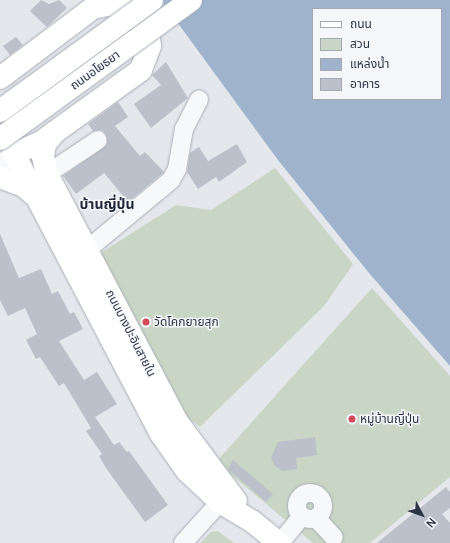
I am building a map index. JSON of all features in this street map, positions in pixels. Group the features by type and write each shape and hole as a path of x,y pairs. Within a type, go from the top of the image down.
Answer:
{"main road":[{"name":"ถนนอโยธยา","path":"0,111 152,0"},
{"name":"ถนนอโยธยา","path":"5,152 191,0"},
{"name":"ถนนบางปะอินสายใน","path":"3,79 93,8 120,6 142,21 150,46 140,70 55,132 45,144 43,157 48,174 178,423 207,467 253,522"},
{"name":"ถนนบางปะอินสายใน","path":"3,79 98,19 107,16 120,19 133,28 137,36 136,55 132,63 5,152"},
{"name":"ถนนบางปะอินสายใน","path":"5,152 55,132"},
{"name":"ถนนบางปะอินสายใน","path":"5,152 33,194 161,434 187,471 220,502 253,522 279,543"},
{"path":"0,177 24,186 33,194"}],"street":[{"path":"88,249 171,180 178,169 184,129 199,100"},
{"path":"48,174 98,140"},
{"path":"183,543 220,502"},
{"path":"279,543 309,517 334,537"}],"green space":[{"path":"275,168 353,264 325,305 200,427 188,418 99,254 176,205 211,210"},
{"name":"หมู่บ้านญี่ปุ่น","path":"372,288 450,376 450,477 370,543 313,543 216,462"},
{"path":"218,531 234,543 200,543 211,532"}],"water":[{"path":"161,0 450,0 450,366 369,273 278,160"}],"building":[{"path":"41,0 49,4 59,0 67,8 47,27 30,11"},
{"path":"16,37 23,45 10,55 3,46"},
{"path":"166,62 188,98 151,128 134,104 161,85 152,75"},
{"path":"118,102 128,117 115,126 140,156 145,152 164,172 128,202 104,173 76,194 63,176 107,145 106,134 102,130 93,131 88,124"},
{"path":"237,144 247,162 219,182 216,177 198,189 187,172 190,153 199,147 208,161"},
{"path":"0,234 19,278 41,269 52,294 58,291 70,314 74,312 83,329 59,341 84,380 97,372 117,404 95,417 114,445 119,442 127,452 129,451 168,505 145,522 99,456 102,454 86,431 91,428 64,383 59,386 40,357 36,359 26,340 37,334 25,308 8,316 0,300"},
{"path":"315,437 317,455 296,458 297,469 282,471 275,466 271,458 278,442"},
{"path":"233,460 273,494 266,502 228,469"},
{"path":"446,487 450,492 450,508 442,514 450,523 450,543 377,543"}],"place":[{"name":"วัดโคกยายสุก","path":"146,322"},
{"name":"หมู่บ้านญี่ปุ่น","path":"352,419"}],"district":[{"name":"บ้านญี่ปุ่น","path":"107,204"}]}
